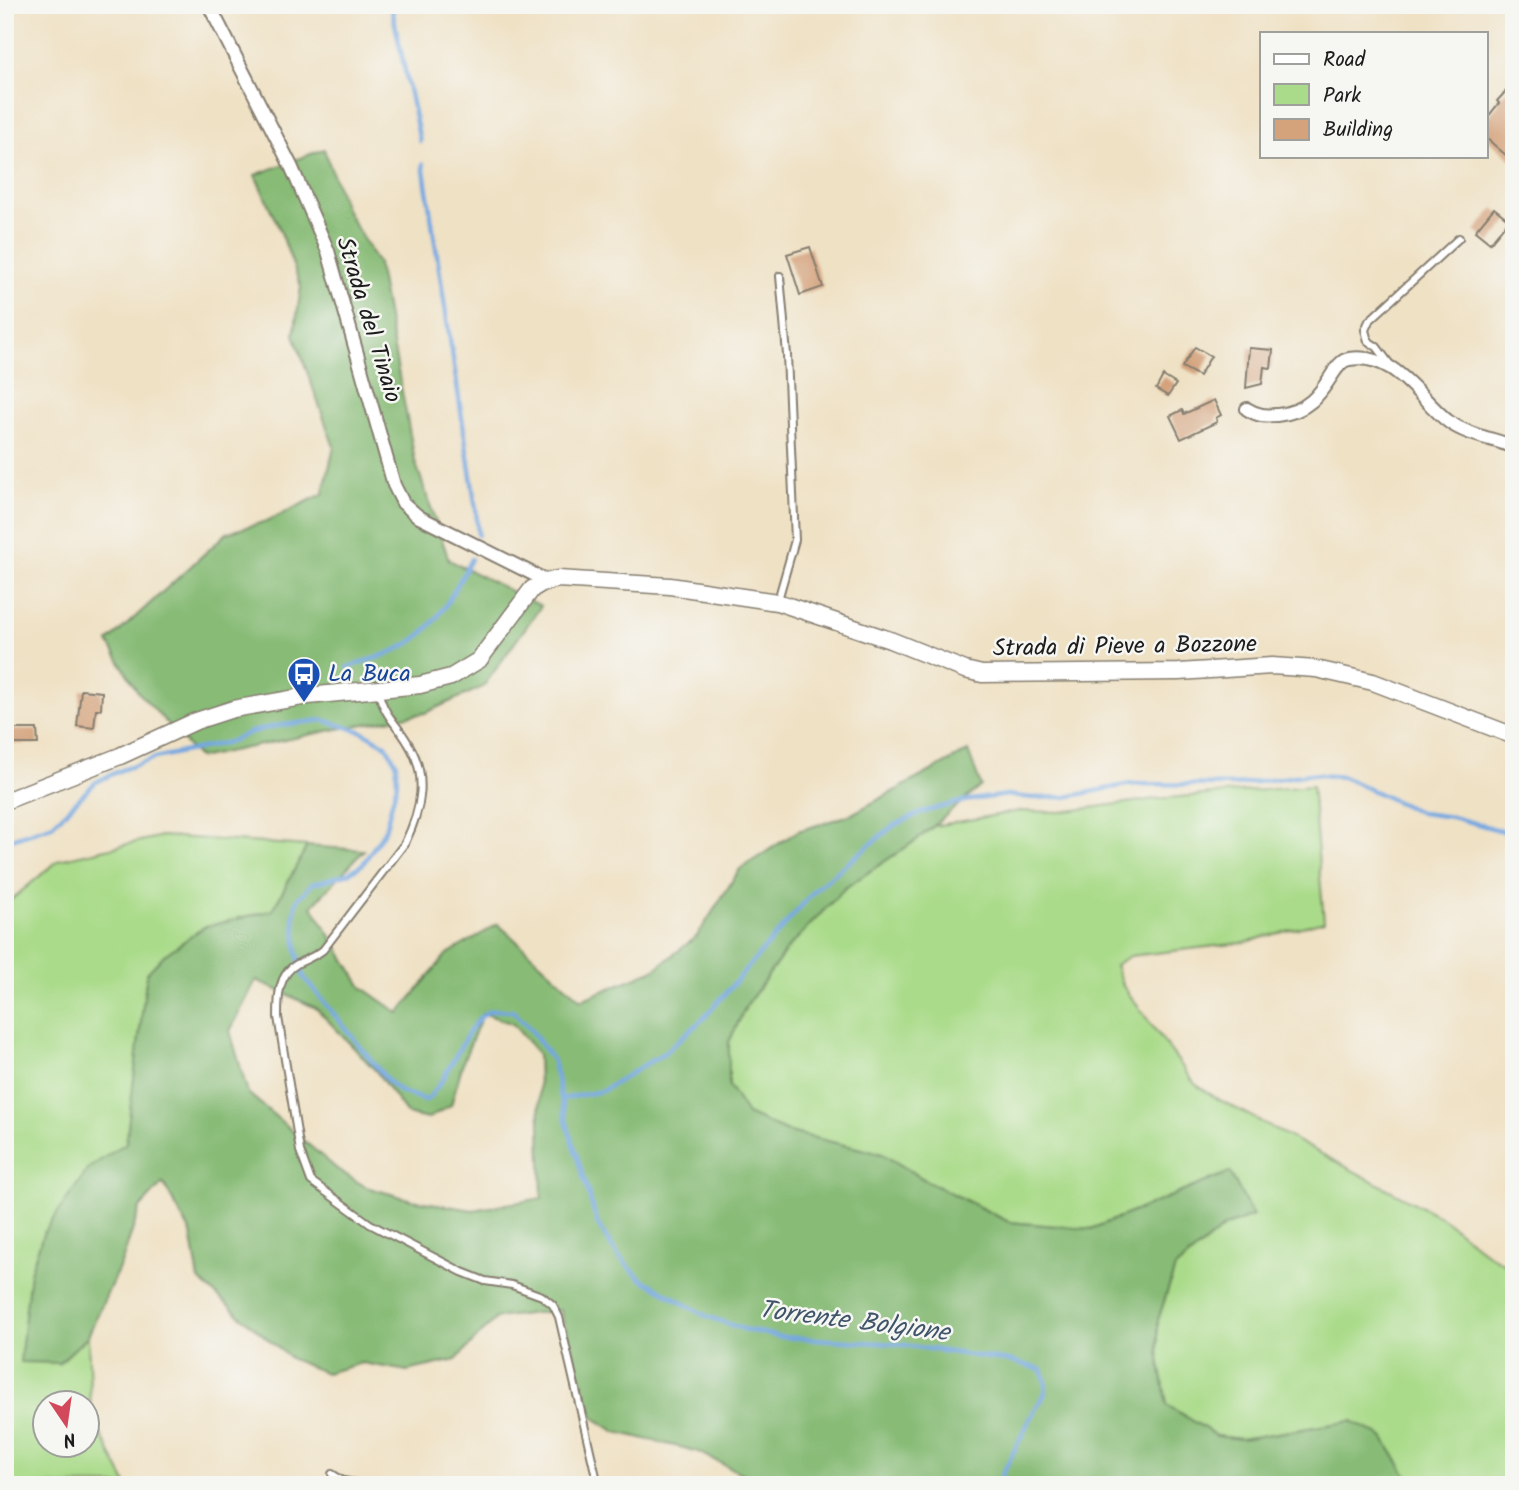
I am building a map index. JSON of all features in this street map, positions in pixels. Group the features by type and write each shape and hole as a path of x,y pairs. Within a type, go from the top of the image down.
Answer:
{"street":[{"name":"Strada del Tinaio","path":"209,5 291,166 328,251 394,485 403,503 419,517 547,581"},
{"path":"1247,409 1260,416 1287,414 1303,408 1315,400 1340,363 1347,359 1363,359 1393,367 1450,422 1477,436 1514,447"},
{"name":"Strada di Pieve a Bozzone","path":"547,581 572,578 670,586 777,602 975,673 1062,675 1272,666 1316,669 1373,682 1514,736"},
{"path":"5,801 120,756 196,721 233,709 307,695 431,683 467,669 486,652 528,593 547,581"}],"lane":[{"path":"1393,367 1377,347 1368,341 1365,330 1369,321 1459,238"},
{"path":"777,602 794,540 787,355 780,276"},
{"path":"378,690 385,714 408,743 418,764 422,782 421,802 405,843 323,950 312,959 295,965 285,974 278,995 278,1017 300,1152 312,1181 370,1224 461,1272 485,1281 512,1284 542,1296 553,1305 559,1317 598,1485"},
{"path":"332,1474 343,1481 370,1485"}],"green space":[{"path":"324,149 345,208 378,264 415,461 449,560 541,606 483,687 425,713 199,758 138,692 108,642 227,533 267,521 323,494 334,447 294,335 301,287 280,230 255,175"},
{"path":"968,751 981,786 918,839 845,888 787,949 746,1006 729,1042 729,1086 747,1114 785,1131 882,1154 927,1181 1009,1222 1091,1229 1230,1172 1253,1216 1224,1227 1175,1268 1158,1320 1158,1352 1167,1405 1217,1436 1241,1439 1352,1421 1383,1437 1409,1479 1409,1485 760,1485 696,1451 616,1432 593,1417 560,1310 496,1318 456,1360 407,1371 362,1363 326,1373 291,1359 199,1280 191,1233 163,1183 140,1208 122,1261 88,1336 59,1363 20,1362 30,1272 44,1232 89,1168 126,1143 147,973 163,956 204,927 273,910 307,846 364,850 312,906 362,987 399,1013 446,955 498,924 581,1000 654,970 697,936 740,869 798,831 850,815","holes":["256,980 316,1008 376,1071 407,1114 427,1119 451,1105 464,1059 483,1013 513,1024 538,1054 542,1198 473,1210 412,1200 366,1187 337,1169 248,1093 230,1031"]},
{"path":"1312,786 1324,921 1242,943 1130,956 1115,965 1123,986 1195,1084 1216,1098 1441,1217 1482,1250 1514,1270 1514,1485 1409,1485 1409,1479 1352,1421 1241,1439 1217,1436 1167,1405 1158,1352 1158,1320 1175,1268 1224,1227 1230,1172 1091,1229 1009,1222 927,1181 882,1154 785,1131 746,1114 729,1086 729,1042 746,1006 787,949 845,888 934,826 1020,811 1061,812 1155,799"},
{"path":"162,836 307,846 273,910 204,927 147,973 126,1144 89,1168 59,1363 88,1336 90,1388 32,1388 32,1458 102,1458 102,1436 127,1485 5,1485 5,905 59,860"}],"building":[{"path":"1507,90 1514,96 1514,162 1488,140 1488,117 1499,103 1497,101"},
{"path":"1494,208 1509,220 1490,243 1475,231"},
{"path":"810,247 823,287 800,295 787,254"},
{"path":"1195,347 1211,356 1199,376 1182,367"},
{"path":"1249,348 1273,350 1271,368 1264,367 1262,384 1246,388"},
{"path":"1163,376 1176,384 1168,396 1156,389"},
{"path":"1214,400 1221,415 1216,418 1217,422 1181,439 1170,416 1182,410 1184,414"},
{"path":"81,690 102,692 101,709 96,709 94,728 77,726"},
{"path":"37,729 38,744 5,744 5,731"}],"waterway":[{"path":"391,5 420,141"},
{"path":"423,164 478,535"},
{"path":"348,667 382,656 414,640 432,624 447,603 471,559"},
{"name":"Torrente Bolgione","path":"5,841 51,826 96,782 119,771 155,758 229,742 251,732 323,720 363,732 386,745 396,763 397,783 385,830 363,864 349,873 312,884 297,900 294,915 297,952 303,976 389,1082 401,1092 426,1100 482,1016 492,1010 513,1011 531,1030 553,1061 567,1124 598,1225 619,1257 640,1278 706,1316 743,1329 781,1337 897,1344 1015,1362 1042,1370 1046,1386 1044,1395 997,1485"},
{"path":"562,1099 602,1091 664,1053 704,1018 817,888 893,826 923,812 964,801 1007,795 1032,798 1066,797 1131,784 1236,785 1309,774 1343,777 1421,813 1452,817 1514,834"}],"place":[{"name":"La Buca","path":"304,704"}]}
